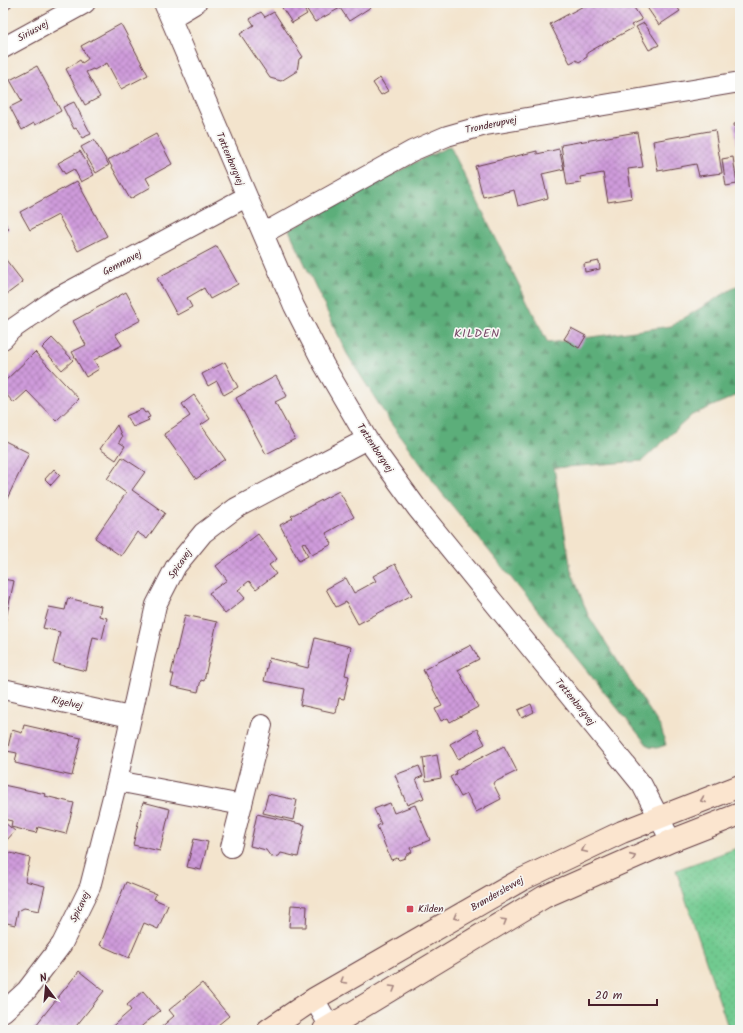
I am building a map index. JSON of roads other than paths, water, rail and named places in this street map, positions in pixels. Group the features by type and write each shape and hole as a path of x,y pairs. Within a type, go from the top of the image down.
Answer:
{"main road":[{"name":"Brønderslevvej","path":"268,1030 314,999 521,880 622,832 740,786"},
{"path":"329,1029 544,897 671,841 740,814"}],"street":[{"name":"Siriusvej","path":"3,48 85,3"},
{"path":"168,11 196,3"},
{"name":"Tøttenborgvej","path":"168,11 246,197 264,233 294,306 324,365 367,439 422,514 642,784 671,841"},
{"name":"Tronderupvej","path":"264,233 412,151 447,136 486,125 740,82"},
{"name":"Gemmavej","path":"3,339 11,330 57,298 246,197"},
{"name":"Spicavej","path":"3,1012 27,990 65,937 90,887 117,780 156,604 176,566 204,533 236,508 367,439"},
{"name":"Rigelvej","path":"3,689 130,717"},
{"path":"231,847 262,725"},
{"path":"117,780 242,805"},
{"path":"314,999 329,1029"}],"place":[{"name":"Kilden","path":"410,909"}],"district":[{"name":"KILDEN","path":"477,333"}]}
